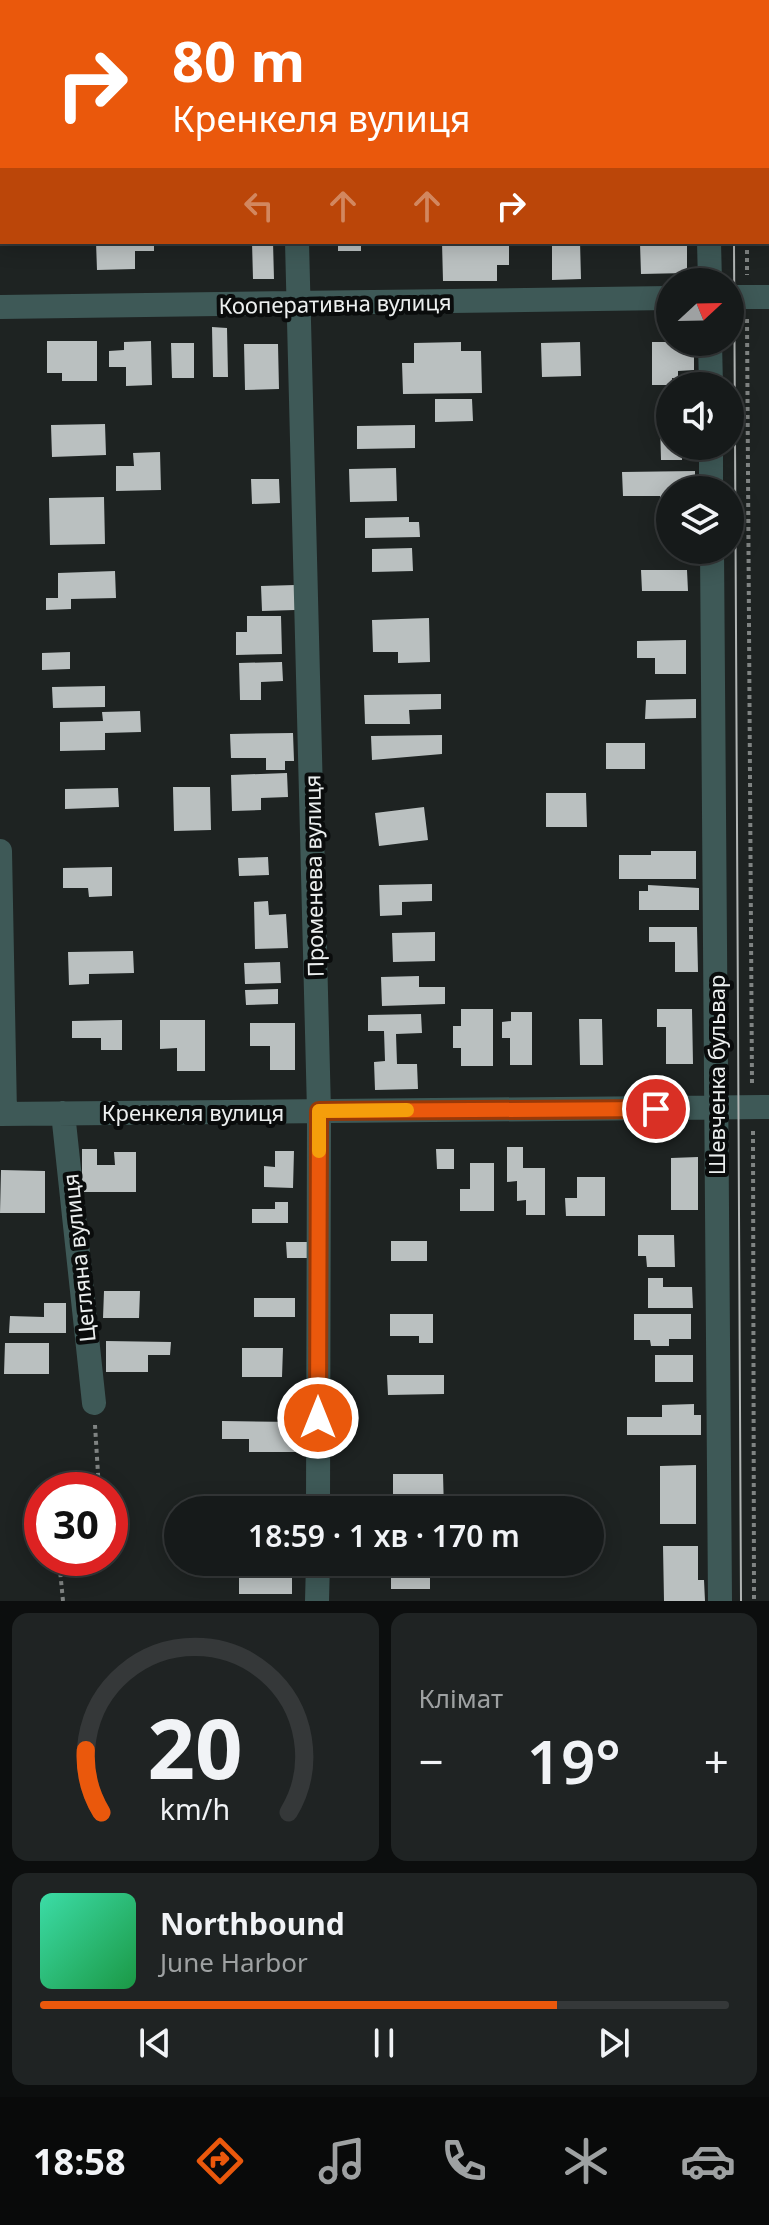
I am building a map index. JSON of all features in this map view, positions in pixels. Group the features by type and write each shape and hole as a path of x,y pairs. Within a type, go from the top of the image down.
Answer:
{"street":[{"name":"Променева вулиця","path":"297,244 319,1111 318,1496"},
{"path":"709,244 710,268"},
{"name":"Кооперативна вулиця","path":"0,307 656,298"},
{"name":"Шевченка бульвар","path":"712,564 720,1601"},
{"path":"0,851 2,1114"},
{"name":"Кренкеля вулиця","path":"2,1114 761,1107"},
{"name":"Цегляна вулиця","path":"63,1113 94,1403"},
{"path":"317,1601 318,1576"}],"path":[{"path":"747,244 761,1107 754,1601"},
{"path":"94,1403 98,1472"},
{"path":"61,1576 63,1601"}],"building":[{"path":"96,244 154,244 154,251 135,251 135,269 97,270"},
{"path":"252,244 273,244 274,279 253,279"},
{"path":"338,244 361,244 361,251 338,251"},
{"path":"442,244 509,244 509,265 497,265 497,281 443,281"},
{"path":"552,244 580,244 581,279 552,280"},
{"path":"640,244 687,244 687,268 656,268 656,274 641,274"},
{"path":"212,327 227,328 228,377 213,377"},
{"path":"47,341 97,341 97,381 62,381 62,373 47,373"},
{"path":"151,341 152,385 126,386 126,367 109,367 109,351 124,350 124,342"},
{"path":"461,342 461,351 481,351 482,393 403,394 402,363 414,363 414,343"},
{"path":"580,342 581,376 542,377 541,343"},
{"path":"652,342 656,342 656,356 694,356 694,370 656,372 656,385 652,385"},
{"path":"171,343 194,343 194,378 172,378"},
{"path":"244,344 278,344 279,389 245,390"},
{"path":"435,399 472,399 473,421 435,422"},
{"path":"105,424 106,455 52,457 51,425"},
{"path":"415,425 415,448 357,449 357,426"},
{"path":"160,452 161,490 116,491 116,466 134,466 133,453"},
{"path":"396,468 397,501 350,502 349,469"},
{"path":"695,471 695,476 656,476 656,496 623,496 622,472"},
{"path":"251,479 279,479 280,503 252,504"},
{"path":"104,497 105,544 50,545 49,498"},
{"path":"409,517 409,522 419,522 420,537 365,538 365,518"},
{"path":"412,548 413,571 372,572 372,549"},
{"path":"641,570 687,570 688,591 642,591"},
{"path":"115,571 116,598 71,599 71,609 46,610 46,598 58,598 58,573"},
{"path":"295,585 295,610 262,611 261,586"},
{"path":"247,616 281,616 282,654 236,655 236,632 247,632"},
{"path":"429,618 430,662 398,663 398,652 373,652 372,620"},
{"path":"686,640 686,674 655,674 655,658 637,658 637,641"},
{"path":"70,652 70,669 42,670 42,653"},
{"path":"282,662 283,681 261,682 261,700 240,700 239,663"},
{"path":"105,686 105,707 53,708 52,687"},
{"path":"441,694 441,709 409,710 410,724 365,724 364,695"},
{"path":"696,699 696,718 645,719 646,700"},
{"path":"140,711 141,732 105,733 105,750 60,751 60,722 103,721 102,712"},
{"path":"293,733 294,761 285,761 285,770 266,770 266,758 231,758 230,734"},
{"path":"442,735 442,754 372,760 371,736"},
{"path":"606,743 645,743 645,769 606,769"},
{"path":"287,773 288,797 261,798 261,810 232,811 231,775"},
{"path":"173,787 210,787 211,830 174,831"},
{"path":"118,788 119,807 65,809 65,789"},
{"path":"546,793 586,793 587,827 546,827"},
{"path":"424,807 428,840 379,846 375,813"},
{"path":"651,851 696,851 696,879 619,879 619,855 651,855"},
{"path":"268,857 269,875 239,876 238,858"},
{"path":"112,867 112,896 89,897 88,888 63,888 63,868"},
{"path":"432,884 432,901 402,902 402,915 380,916 379,885"},
{"path":"648,885 699,888 699,910 639,910 639,891 648,891"},
{"path":"268,901 269,915 286,914 288,948 255,949 254,902"},
{"path":"649,927 697,927 698,972 675,972 675,942 649,942"},
{"path":"435,932 435,961 393,962 392,933"},
{"path":"133,951 134,973 89,974 89,984 69,985 68,952"},
{"path":"280,962 281,983 245,984 244,963"},
{"path":"419,976 419,987 445,987 445,1004 382,1006 381,977"},
{"path":"278,989 278,1004 246,1005 245,990"},
{"path":"461,1009 493,1009 493,1066 461,1066 461,1048 453,1048 453,1026 461,1026"},
{"path":"657,1009 692,1009 693,1064 666,1064 666,1027 657,1027"},
{"path":"511,1012 532,1012 532,1065 510,1065 510,1038 502,1038 502,1022 511,1021"},
{"path":"421,1014 422,1033 396,1034 397,1064 417,1064 418,1089 375,1090 374,1062 385,1061 384,1031 368,1031 368,1015"},
{"path":"579,1019 602,1019 603,1065 580,1065"},
{"path":"122,1020 122,1050 101,1050 101,1038 72,1038 72,1021"},
{"path":"160,1020 205,1020 205,1071 177,1071 177,1048 160,1049"},
{"path":"250,1023 295,1023 295,1070 270,1070 270,1046 250,1046"},
{"path":"507,1147 523,1147 523,1168 545,1168 545,1215 526,1215 526,1200 517,1201 517,1181 507,1182"},
{"path":"82,1149 97,1149 97,1165 115,1165 114,1152 136,1152 136,1192 82,1192"},
{"path":"436,1149 454,1149 454,1169 437,1169"},
{"path":"275,1151 294,1151 293,1188 264,1187 264,1166 275,1167"},
{"path":"698,1157 698,1210 671,1210 671,1158"},
{"path":"470,1163 494,1163 494,1211 460,1211 460,1189 470,1189"},
{"path":"1,1170 45,1171 45,1213 0,1213"},
{"path":"577,1177 605,1177 605,1216 566,1216 565,1198 577,1198"},
{"path":"275,1202 288,1202 288,1223 252,1223 252,1209 275,1209"},
{"path":"638,1235 674,1235 675,1267 647,1267 646,1256 638,1256"},
{"path":"391,1241 427,1241 427,1261 391,1261"},
{"path":"286,1242 309,1242 308,1258 287,1258"},
{"path":"648,1278 663,1278 663,1287 692,1287 693,1308 648,1308"},
{"path":"104,1291 140,1291 139,1318 103,1318"},
{"path":"254,1298 295,1298 295,1317 254,1317"},
{"path":"44,1303 66,1303 66,1333 9,1333 10,1316 44,1317"},
{"path":"390,1314 433,1314 433,1343 419,1343 419,1336 390,1336"},
{"path":"634,1314 691,1314 691,1339 669,1339 669,1346 651,1346 650,1340 634,1340"},
{"path":"106,1341 171,1342 170,1355 148,1355 148,1372 106,1372"},
{"path":"5,1343 49,1343 49,1374 4,1374"},
{"path":"242,1348 283,1348 282,1377 242,1377"},
{"path":"655,1355 693,1355 693,1382 655,1382"},
{"path":"387,1375 444,1375 444,1394 388,1395"},
{"path":"694,1404 694,1415 701,1415 701,1435 627,1435 627,1417 662,1417 662,1405"},
{"path":"222,1421 295,1422 295,1452 249,1452 249,1439 222,1439"},
{"path":"696,1465 696,1524 660,1524 660,1466"},
{"path":"393,1474 443,1474 444,1496 393,1496"},
{"path":"663,1546 698,1546 698,1580 704,1580 705,1601 664,1601"},
{"path":"239,1576 292,1576 292,1594 239,1594"},
{"path":"391,1576 430,1576 430,1589 391,1589"}],"tram line":[{"path":"734,244 741,1601"}],"slow traffic":[{"path":"319,1151 319,1111 407,1110"}],"route":[{"path":"318,1418 319,1111 656,1109"}]}
